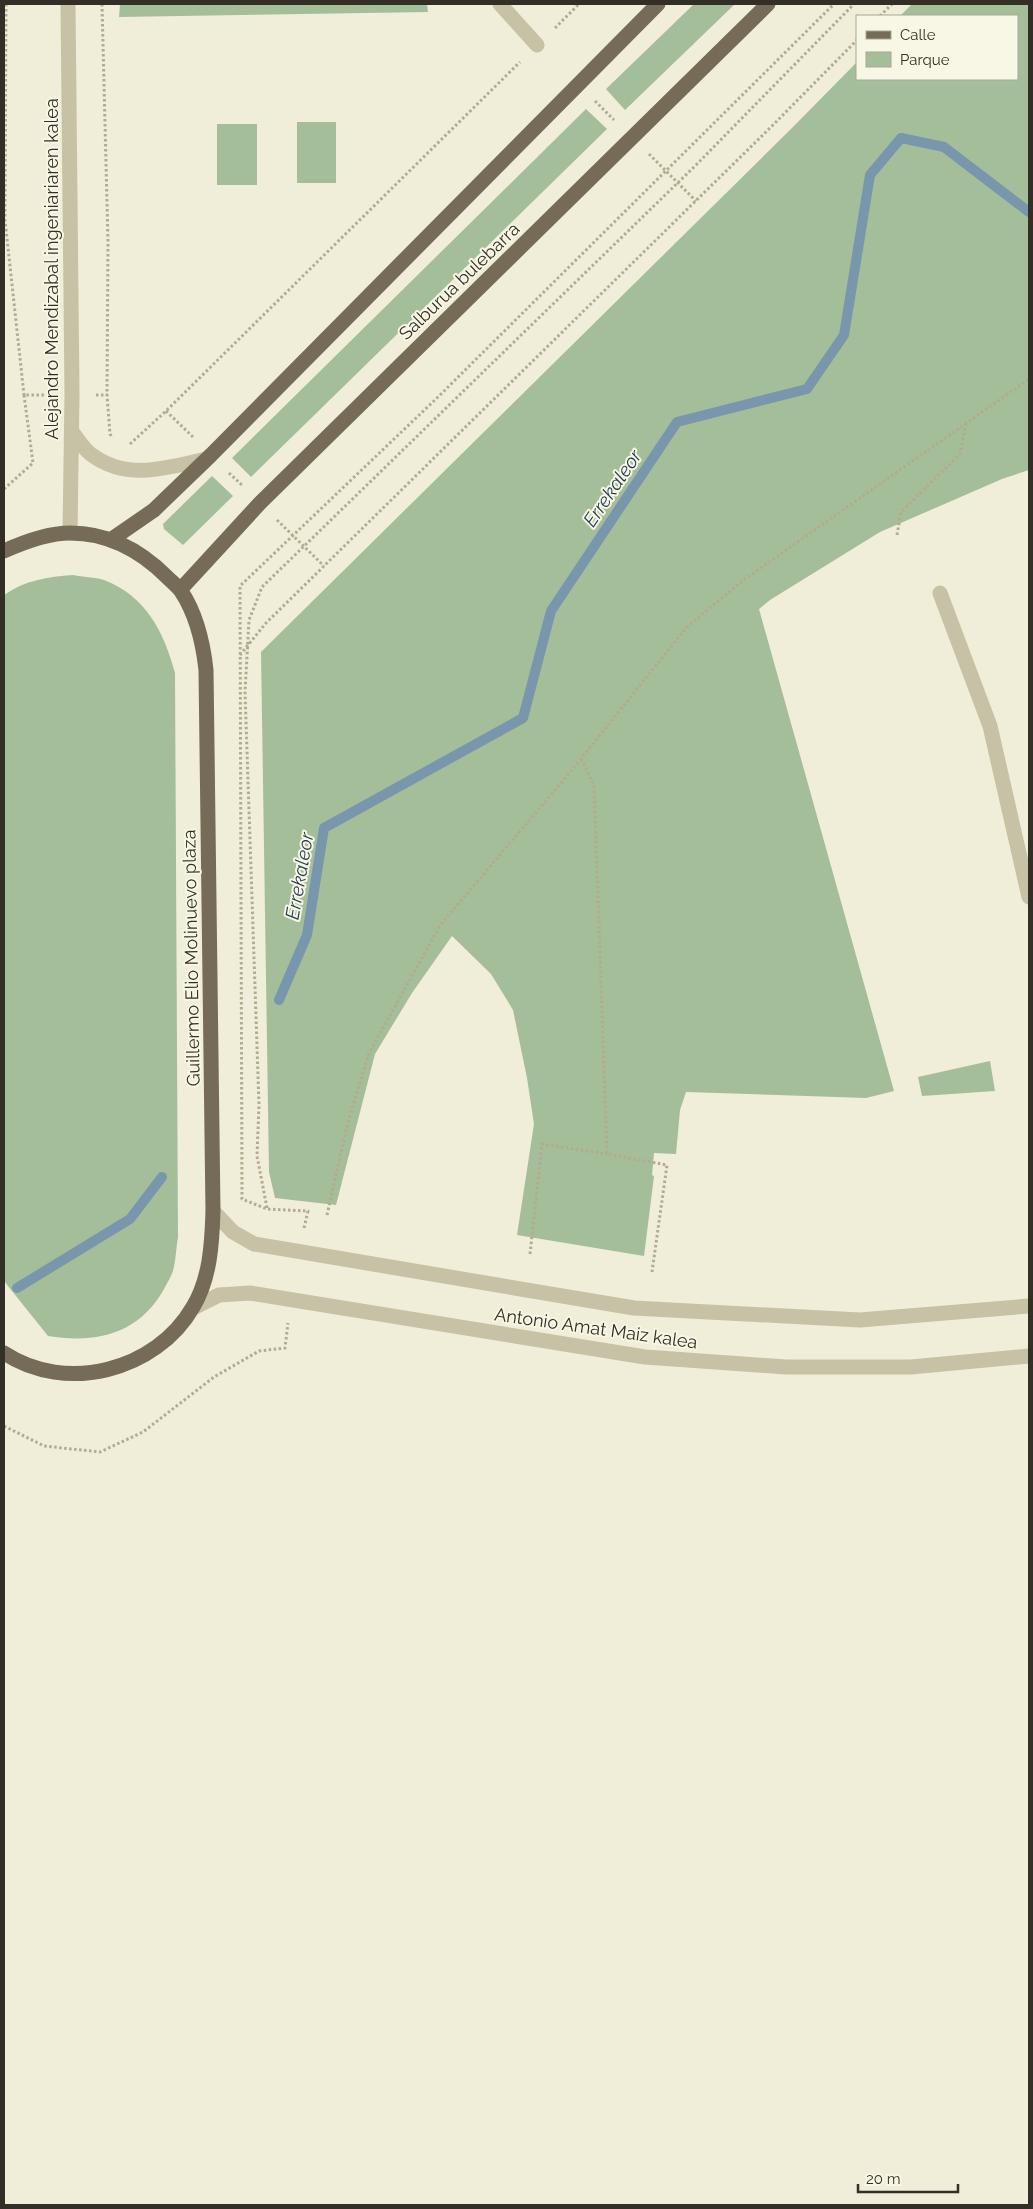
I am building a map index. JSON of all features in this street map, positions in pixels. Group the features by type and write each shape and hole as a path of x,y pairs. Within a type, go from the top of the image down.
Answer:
{"main road":[{"path":"112,539 154,510 658,4"},
{"name":"Salburua bulebarra","path":"180,590 260,503 768,4"},
{"name":"Guillermo Elio Molinuevo plaza","path":"4,551 31,539 70,533 112,539 149,559 180,590 197,623 204,647 206,670 213,1212 212,1241 205,1278 193,1308 162,1345 136,1360 107,1370 84,1374 59,1373 33,1366 4,1353"}],"street":[{"name":"Alejandro Mendizabal ingeniariaren kalea","path":"68,4 72,395 70,533"},
{"path":"500,4 537,45"},
{"path":"72,432 90,454 112,467 143,472 206,459"},
{"path":"940,594 990,726 1029,897"},
{"name":"Antonio Amat Maiz kalea","path":"213,1212 233,1232 254,1244 634,1308 860,1320 1029,1306"},
{"name":"Antonio Amat Maiz kalea","path":"193,1308 218,1295 250,1293 654,1358 786,1367 911,1367 1029,1356"}],"path":[{"path":"4,489 33,463 5,220 6,4"},
{"path":"102,4 108,242 107,395 110,434 115,439"},
{"path":"125,449 166,411 579,4"},
{"path":"299,1253 308,1211 267,1209 242,1199 240,586 436,398 834,4"},
{"path":"267,1209 257,1156 259,1105 245,692 249,620 262,587 695,166 854,4"},
{"path":"881,15 892,4"},
{"path":"240,656 266,623 772,126 856,41"},
{"path":"328,1216 348,1122 369,1053 440,924 581,759 687,627 744,580 1029,379"},
{"path":"24,395 107,395"},
{"path":"897,535 901,512 960,454 966,424"},
{"path":"581,759 594,786 607,1154"},
{"path":"530,1254 542,1144 667,1165 652,1272"},
{"path":"4,1426 44,1446 100,1452 143,1432 214,1377 259,1351 285,1348 291,1299"}],"green space":[{"path":"120,4 427,4 428,12 119,17"},
{"path":"694,4 735,4 625,110 606,89"},
{"path":"912,4 1029,4 1029,470 1002,479 880,532 770,600 759,609 894,1091 866,1098 686,1092 680,1110 676,1154 654,1153 652,1175 654,1176 644,1256 517,1235 534,1124 513,1010 491,974 452,936 412,993 375,1054 336,1205 275,1198 269,1172 261,652 856,63 856,80 1018,80 1018,15 901,15"},
{"path":"586,109 607,129 251,477 232,458"},
{"path":"297,122 336,122 336,183 297,183"},
{"path":"217,124 257,124 257,185 217,185"},
{"path":"212,476 233,496 183,545 164,529 163,524"},
{"path":"73,575 104,580 119,587 142,606 159,630 175,673 178,1237 173,1271 154,1304 129,1326 99,1337 83,1338 48,1336 4,1281 4,595 20,586 37,580"},
{"path":"990,1061 995,1091 922,1096 918,1077"}],"waterway":[{"name":"Errekaleor","path":"279,1000 307,935 324,828 523,718 551,611 677,422 807,389 844,335 870,175 901,138 944,147 1029,212"},
{"path":"17,1288 130,1219 162,1177"}]}
